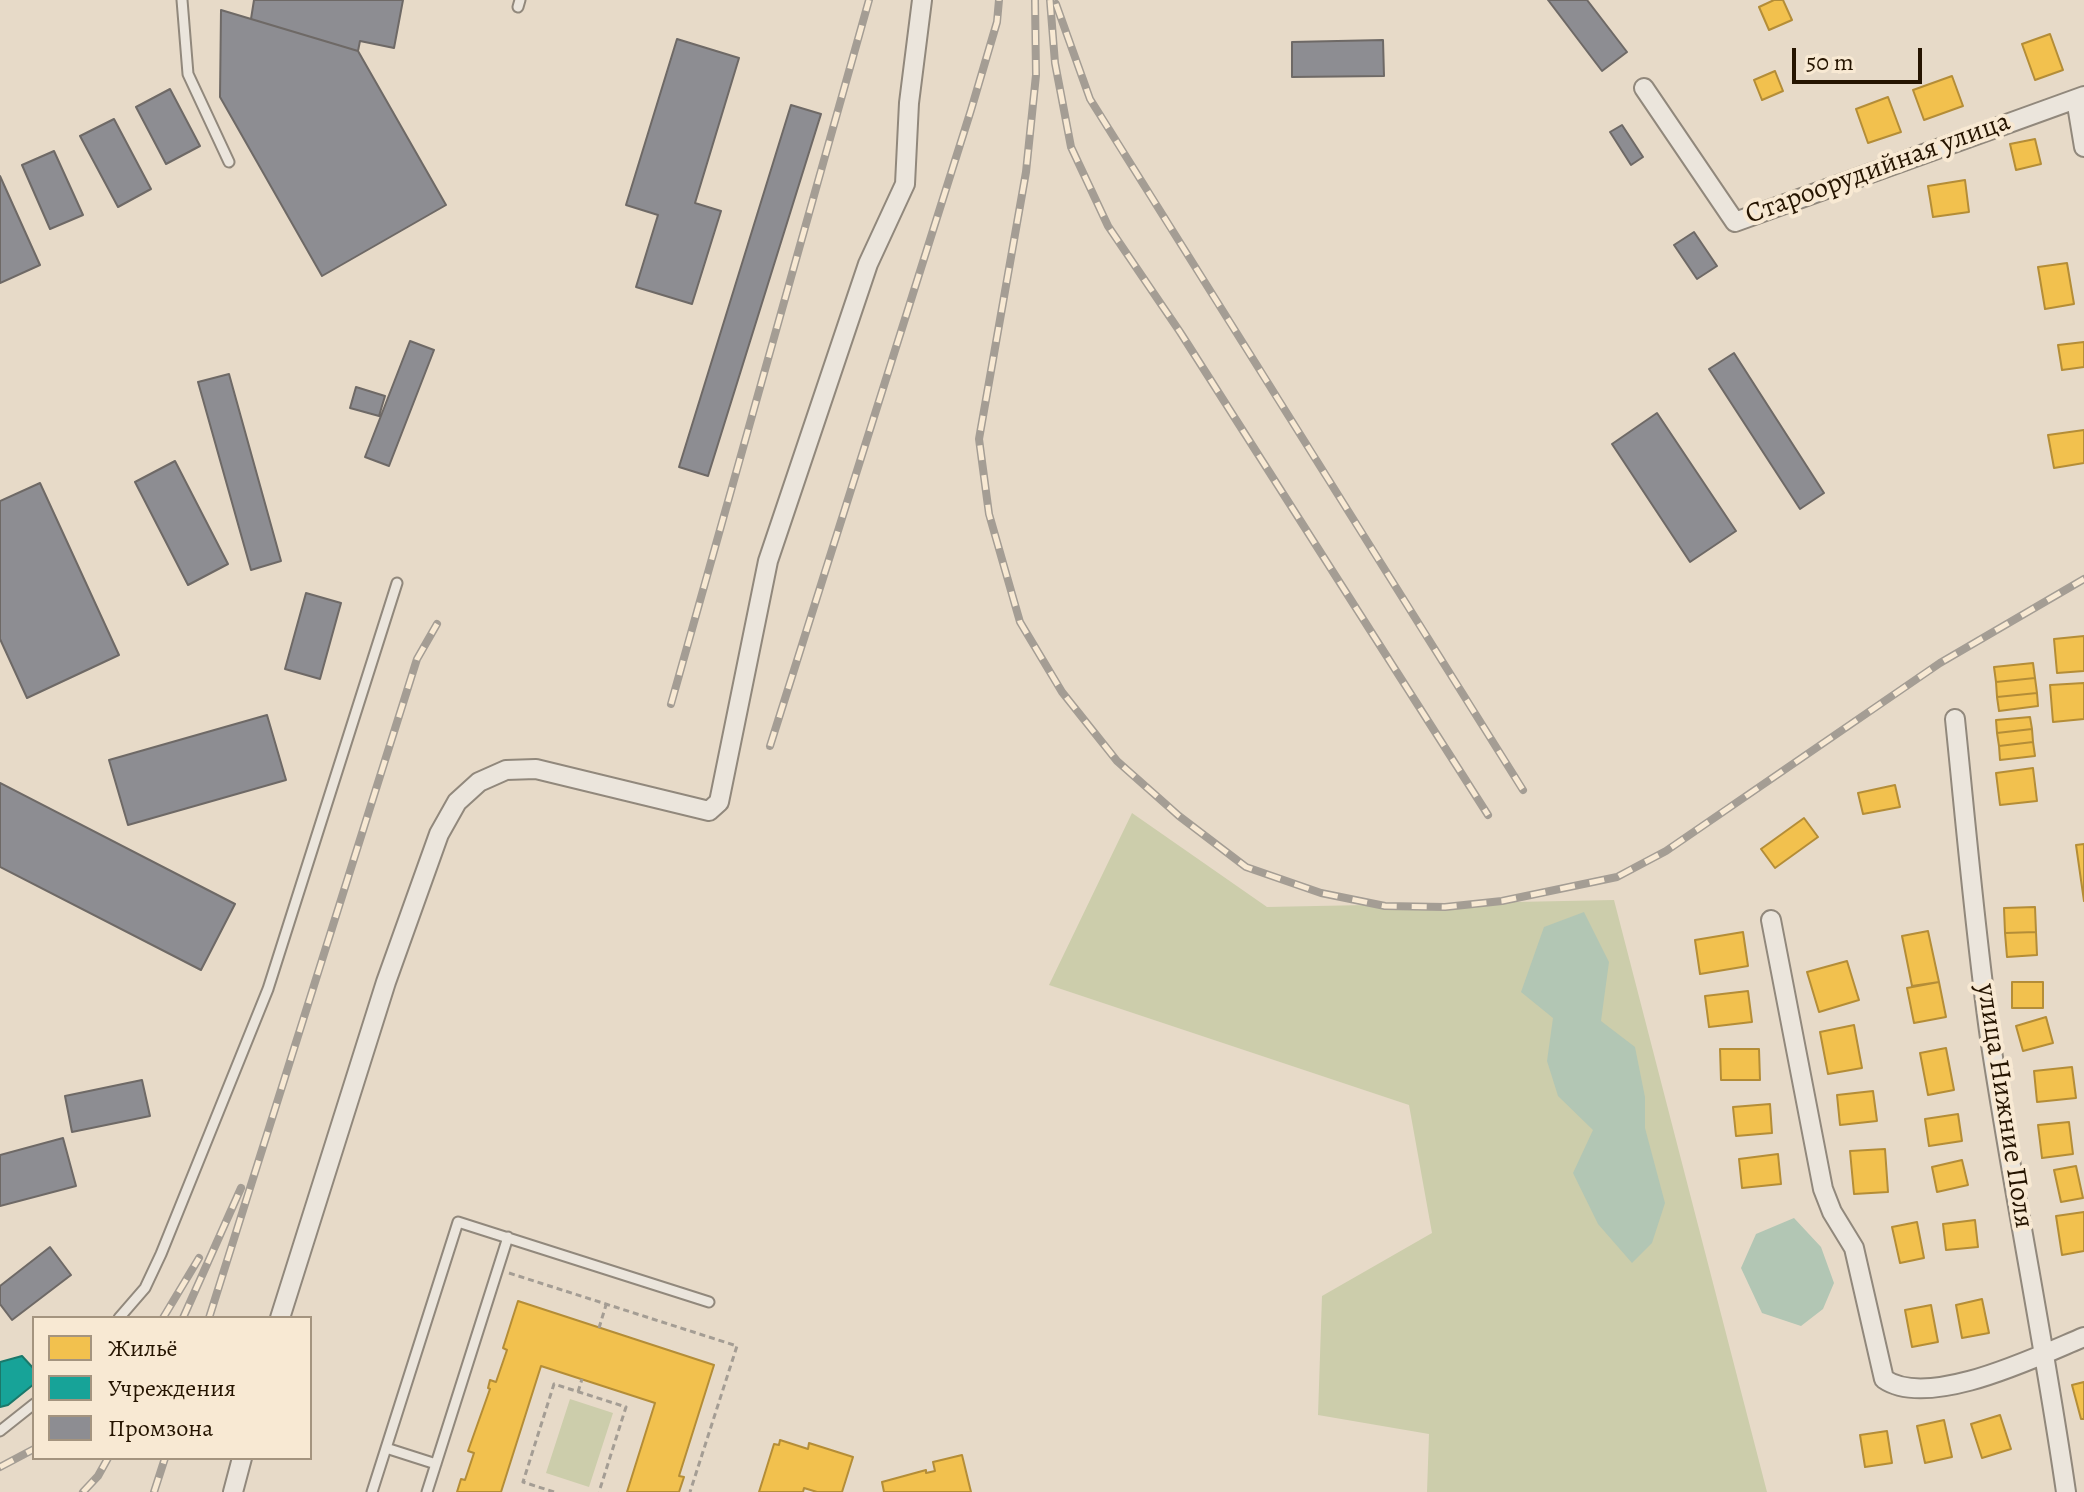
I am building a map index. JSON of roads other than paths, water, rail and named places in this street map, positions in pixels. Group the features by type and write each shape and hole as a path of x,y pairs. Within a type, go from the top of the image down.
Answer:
{"street":[{"path":"281,1316 386,982 439,834 457,802 479,782 506,770 536,769 709,811 719,802 768,561 868,264 905,184 909,103 922,0"},
{"name":"Староорудийная улица","path":"1644,88 1735,222 2080,97"},
{"path":"2080,97 2084,147"},
{"name":"улица Нижние Поля","path":"1955,719 1974,915 1991,1040 2046,1353 2066,1492"},
{"path":"1771,920 1823,1189 1832,1212 1854,1248 1884,1379 1896,1387 1930,1388 1984,1377 2084,1337"},
{"path":"233,1492 241,1460"}],"lane":[{"path":"182,0 188,74 229,162"},
{"path":"121,1316 145,1288 161,1254 268,989 397,583"},
{"path":"372,1492 458,1222 709,1302"},
{"path":"427,1492 508,1237"},
{"path":"0,1431 32,1406"},
{"path":"386,1448 436,1464"}],"railway":[{"path":"671,704 869,0"},
{"path":"770,746 971,110 997,22 999,0"},
{"path":"1035,0 1036,75 1026,172 979,439 989,514 1020,622 1062,692 1117,761 1179,816 1246,867 1321,893 1385,906 1445,907 1502,901 1617,877 1666,851 1940,663 2084,579"},
{"path":"1050,0 1055,63 1071,147 1108,226 1180,332 1488,815"},
{"path":"1056,4 1090,99 1523,790"},
{"path":"210,1316 417,659 437,624"},
{"path":"184,1316 241,1188"},
{"path":"164,1316 199,1258"},
{"path":"0,1467 32,1450"},
{"path":"83,1492 98,1476 107,1460"},
{"path":"154,1492 164,1460"}]}
